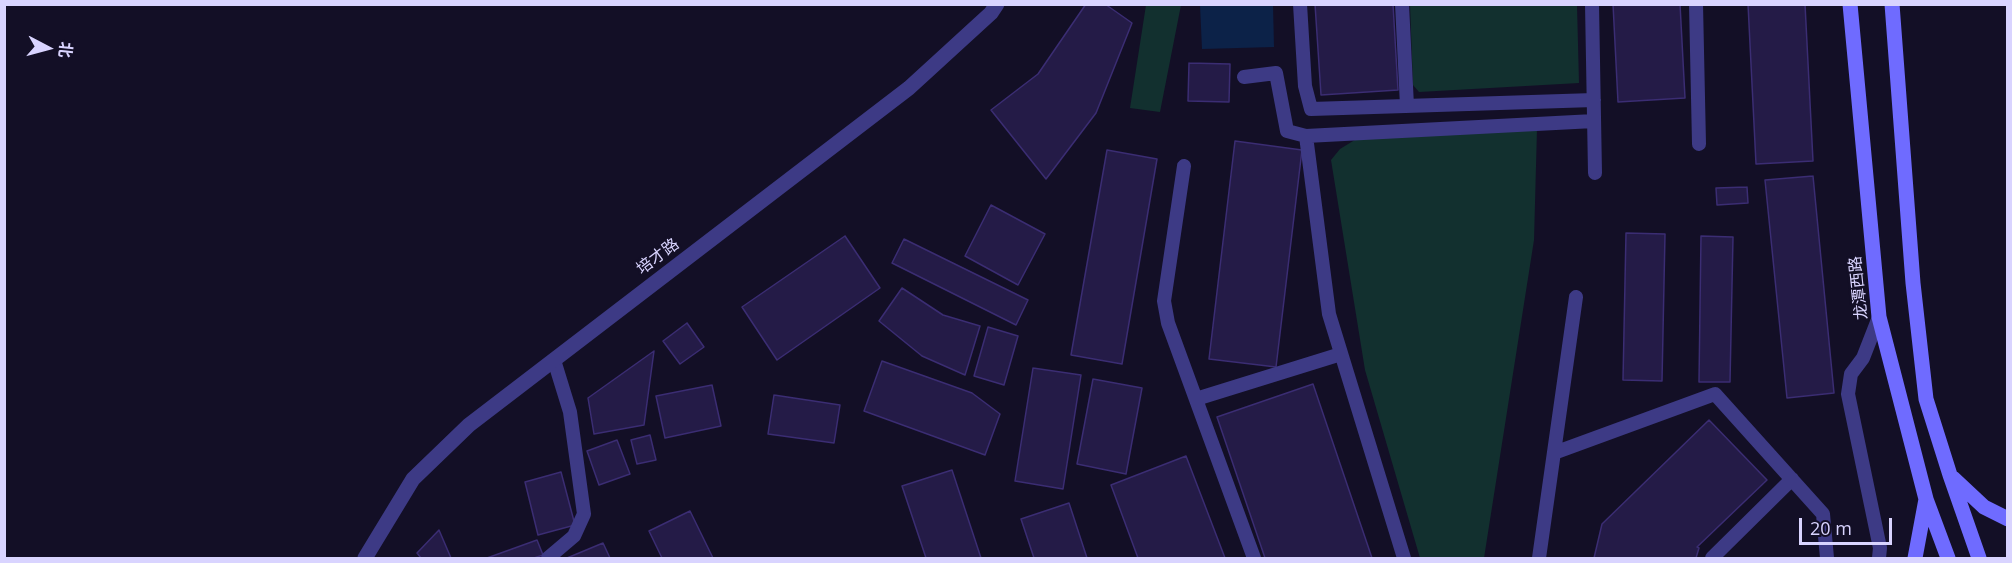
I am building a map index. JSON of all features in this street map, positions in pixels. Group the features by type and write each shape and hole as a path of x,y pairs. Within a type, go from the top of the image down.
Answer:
{"main road":[{"name":"龙潭西路","path":"1850,4 1879,317 1926,499 1948,558"},
{"path":"1892,4 1913,283 1926,399 1979,558"},
{"path":"1950,475 1984,507 2007,519"},
{"path":"1915,558 1926,499"}],"street":[{"name":"培才路","path":"365,558 413,479 469,425 909,88 991,13 997,4"}],"lane":[{"path":"1300,4 1305,86 1311,109 1594,100"},
{"path":"1402,4 1407,106"},
{"path":"1592,4 1595,172"},
{"path":"1696,4 1699,144"},
{"path":"1244,77 1276,73 1287,131 1306,135 1594,121"},
{"path":"1306,135 1329,315 1404,558"},
{"path":"1184,166 1164,301 1168,323 1254,558"},
{"path":"1539,558 1576,297"},
{"path":"1879,317 1863,358 1851,374 1848,394 1880,548 1879,558"},
{"path":"1196,399 1341,354"},
{"path":"548,558 574,536 584,514 570,412 554,360"},
{"path":"1554,453 1714,394 1823,514 1827,558"},
{"path":"1712,558 1792,479"}],"green space":[{"path":"1146,5 1181,5 1160,112 1130,108"},
{"path":"1410,5 1577,5 1579,83 1419,92 1413,85"},
{"path":"1537,129 1534,240 1484,558 1420,558 1365,370 1331,160 1340,149 1358,138"}],"water":[{"path":"1200,5 1273,5 1274,47 1202,49"}],"building":[{"path":"1086,4 1105,4 1132,23 1096,113 1046,179 991,110 1038,74"},
{"path":"1315,4 1393,4 1398,90 1321,95"},
{"path":"1613,4 1680,4 1685,98 1618,102"},
{"path":"1748,4 1805,4 1813,161 1756,164"},
{"path":"1189,63 1230,64 1229,102 1188,101"},
{"path":"1235,141 1302,150 1276,367 1209,359"},
{"path":"1107,150 1157,159 1122,364 1071,355"},
{"path":"1813,176 1834,393 1787,398 1765,180"},
{"path":"1747,187 1748,203 1717,205 1716,188"},
{"path":"991,205 1045,234 1018,285 965,256"},
{"path":"1626,233 1665,234 1662,381 1623,380"},
{"path":"845,236 880,288 777,360 742,307"},
{"path":"1701,236 1733,237 1730,382 1699,382"},
{"path":"904,239 1028,300 1016,325 892,263"},
{"path":"902,288 943,315 980,326 965,375 922,356 879,321"},
{"path":"687,323 704,347 680,364 663,341"},
{"path":"988,327 1018,336 1004,385 974,376"},
{"path":"654,351 644,425 594,434 588,398"},
{"path":"882,361 972,393 1000,414 985,455 864,411"},
{"path":"1033,368 1081,375 1063,489 1015,481"},
{"path":"1093,379 1142,388 1126,474 1077,464"},
{"path":"1313,384 1372,558 1265,558 1217,417"},
{"path":"712,385 721,426 665,438 656,396"},
{"path":"774,395 840,405 834,443 768,434"},
{"path":"1709,420 1767,480 1697,547 1699,548 1696,558 1594,558 1602,524"},
{"path":"650,435 656,460 637,464 631,440"},
{"path":"617,440 630,474 599,485 587,451"},
{"path":"1186,456 1225,558 1138,558 1111,485"},
{"path":"952,470 981,558 926,558 902,486"},
{"path":"561,472 575,525 538,535 525,482"},
{"path":"1069,503 1087,558 1034,558 1021,519"},
{"path":"690,511 713,558 662,558 649,531"},
{"path":"439,530 451,558 421,558 417,553"},
{"path":"537,540 543,555 534,558 487,558"},
{"path":"603,543 610,558 567,558"}]}
